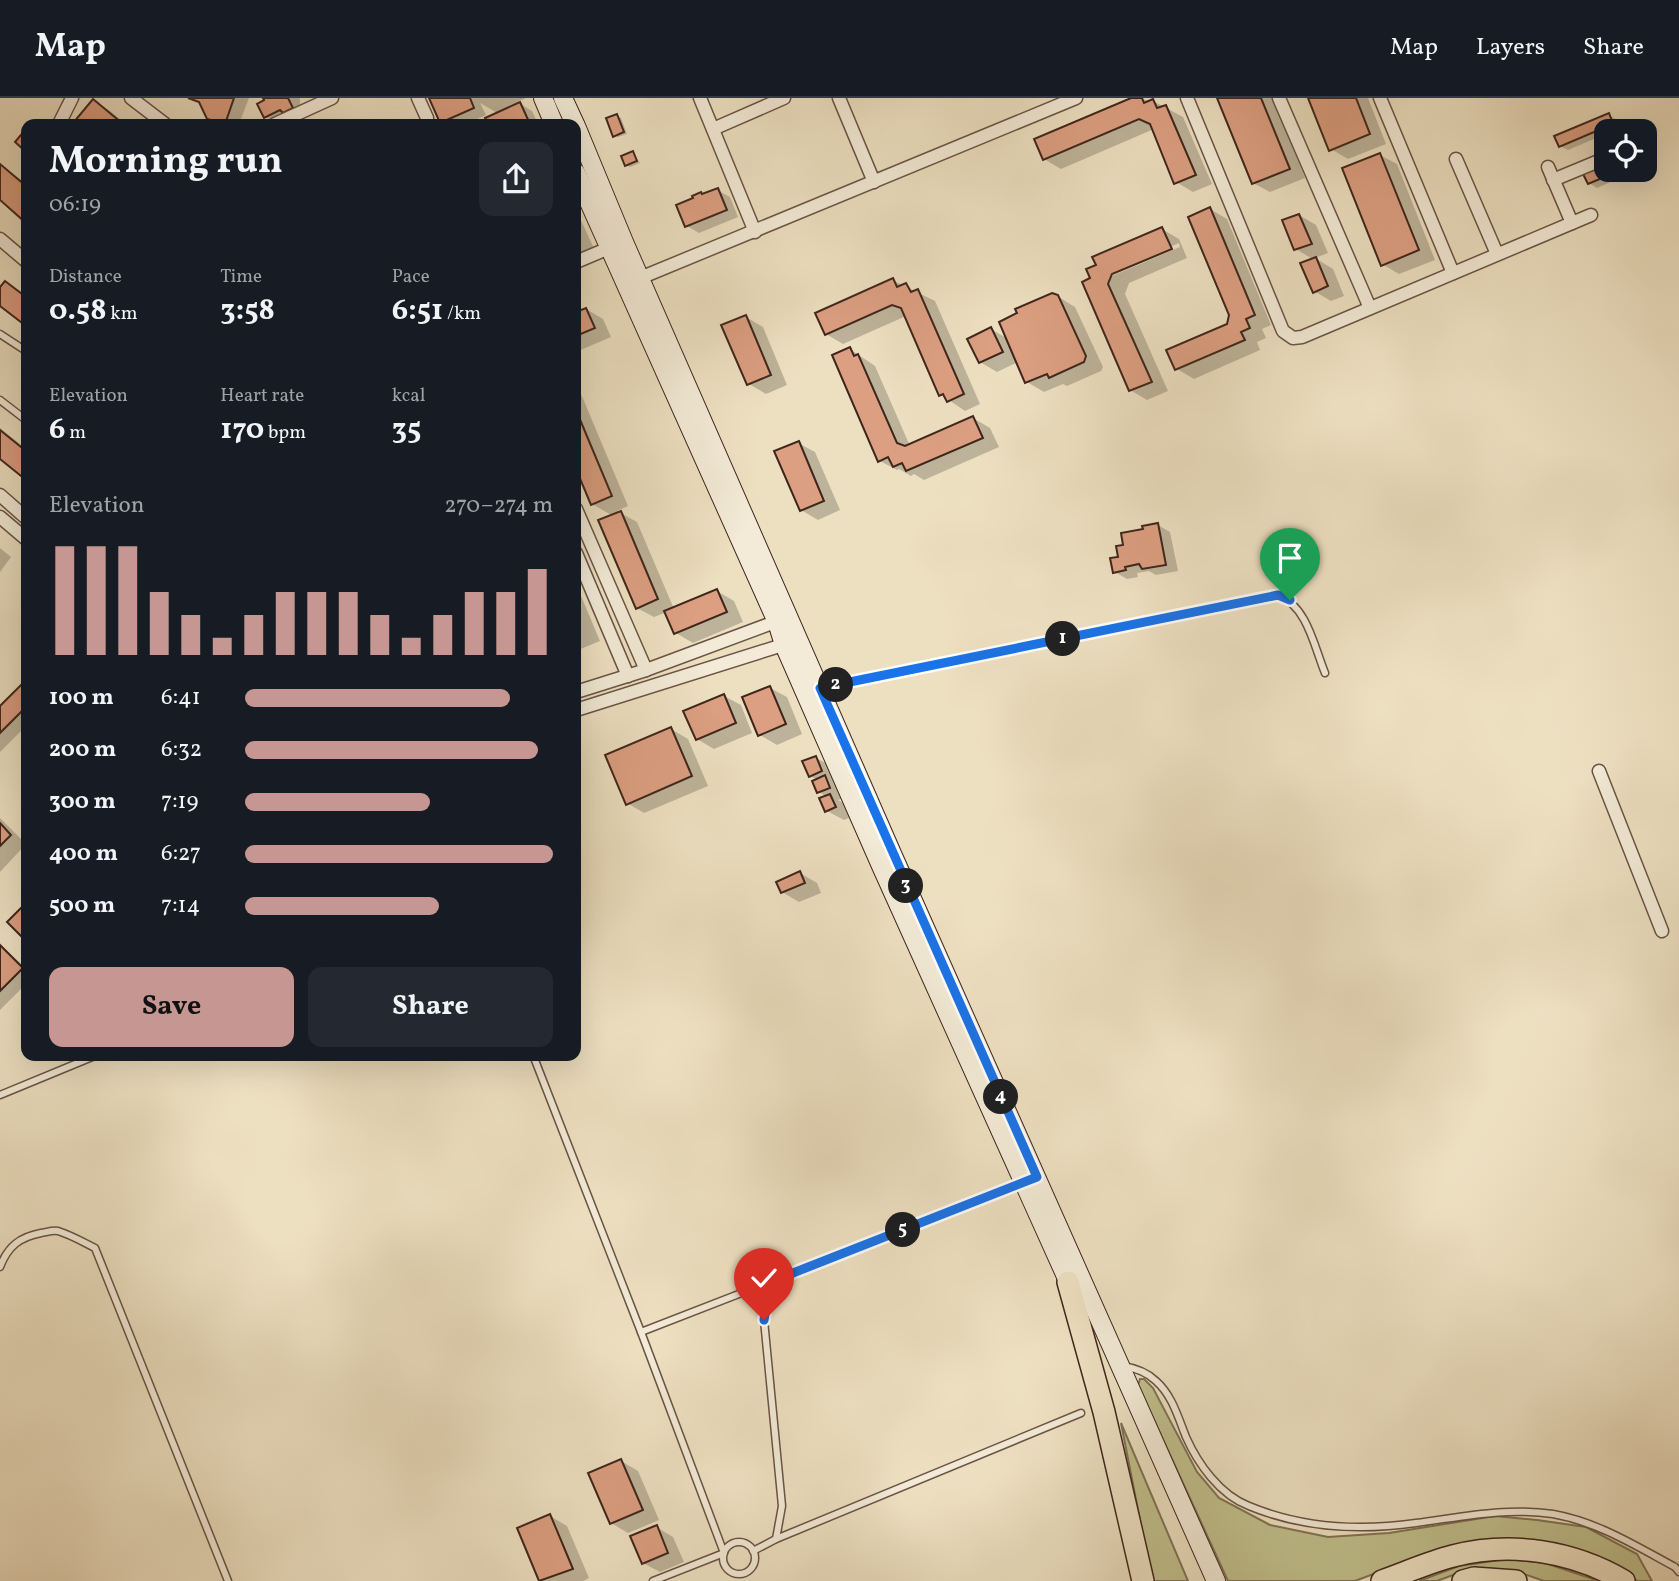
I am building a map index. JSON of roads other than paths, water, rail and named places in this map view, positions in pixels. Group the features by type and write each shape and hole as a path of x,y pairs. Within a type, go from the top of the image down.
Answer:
{"highway":[{"path":"1068,1282 1104,1412 1143,1581"},
{"path":"1382,1581 1454,1556 1510,1548 1555,1553 1603,1569 1624,1581"},
{"path":"1463,1581 1474,1578 1516,1581"}],"main road":[{"path":"542,98 552,119"},
{"path":"563,98 572,119"},
{"path":"581,139 813,691 1030,1180 1216,1581"},
{"path":"581,184 783,619"},
{"path":"1030,1180 1068,1282 1205,1581"}],"street":[{"path":"62,119 72,98"},
{"path":"131,98 158,119"},
{"path":"293,119 332,98"},
{"path":"418,98 423,119"},
{"path":"700,98 755,232"},
{"path":"713,129 784,98"},
{"path":"839,98 874,182"},
{"path":"640,278 1076,98"},
{"path":"1187,98 1286,334 1293,338 1302,337 1591,215"},
{"path":"1279,98 1370,308"},
{"path":"1380,98 1454,273"},
{"path":"1456,159 1497,254"},
{"path":"1572,223 1550,174 1594,161"},
{"path":"0,239 21,257"},
{"path":"581,260 609,248"},
{"path":"0,495 21,514"},
{"path":"0,517 21,535"},
{"path":"581,520 646,670"},
{"path":"581,566 628,676"},
{"path":"581,690 646,670 783,619"},
{"path":"581,708 792,642"},
{"path":"1600,771 1662,931"}],"lane":[{"path":"0,334 21,348"},
{"path":"0,400 21,416"},
{"path":"813,691 1278,595 1290,600 1299,609 1325,673"},
{"path":"0,1095 82,1061"},
{"path":"535,1061 641,1332 724,1553 726,1568 733,1577 750,1570 755,1562 753,1551 741,1543 731,1545 724,1553 653,1581"},
{"path":"641,1332 1030,1180"},
{"path":"0,1267 4,1256 14,1244 22,1237 32,1234 55,1230 95,1248 228,1581"},
{"path":"770,1282 764,1320 782,1506 776,1539"},
{"path":"1118,1365 1145,1373 1156,1381 1174,1405 1197,1458 1217,1485 1246,1506 1301,1523 1367,1528 1414,1524 1486,1512 1554,1514 1600,1526 1675,1567 1679,1572"},
{"path":"753,1551 776,1539 1081,1413"}]}
